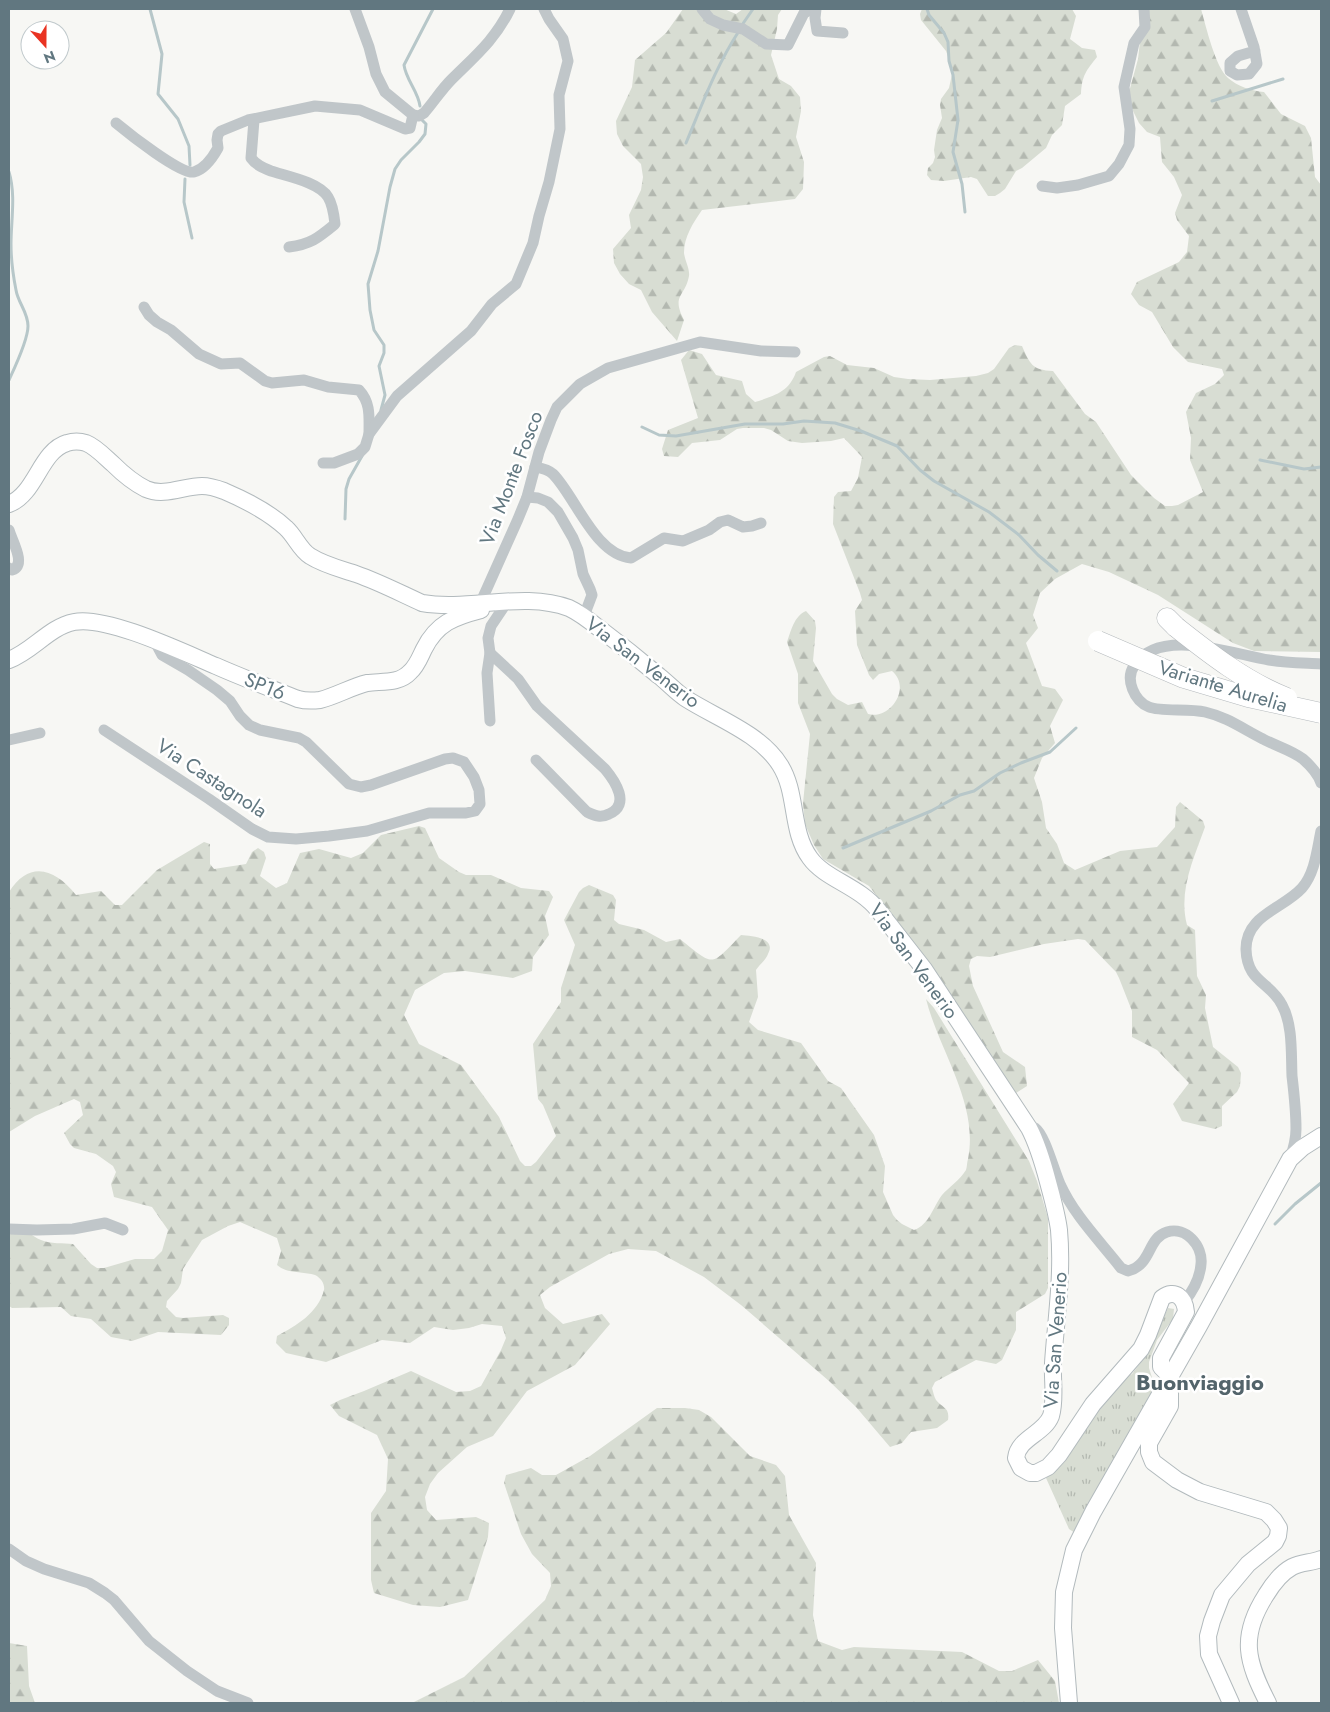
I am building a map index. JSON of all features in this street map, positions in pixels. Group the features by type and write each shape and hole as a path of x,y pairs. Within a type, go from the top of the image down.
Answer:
{"highway":[{"path":"1172,622 1208,652 1245,677 1281,696 1321,713"},
{"name":"Variante Aurelia","path":"1098,641 1184,678 1248,697 1321,713"}],"street":[{"path":"355,9 369,47 376,74 386,92 413,115 419,116 424,113 449,82 485,47 496,34 510,9"},
{"path":"368,434 397,396 471,331 492,304 516,284 532,243 549,182 560,128 559,95 568,61 563,39 544,9"},
{"path":"702,9 710,19 723,25 743,29 766,44 788,45 804,14 814,9 817,31 843,33"},
{"path":"1042,186 1057,188 1078,185 1109,176 1119,164 1129,145 1130,129 1124,88 1134,43 1145,27 1144,9"},
{"path":"1241,9 1255,51"},
{"path":"116,123 141,144 184,171 194,172 202,168 212,158 218,148 218,134 254,120 315,106 360,110 406,129 410,128 413,115"},
{"path":"254,120 252,158 255,163 319,188 328,196 334,211 335,224 312,242 289,247"},
{"path":"144,307 157,322 170,330 199,354 221,364 240,363 265,381 272,383 304,380 328,387 359,390 369,406 368,434 365,447 358,454 334,463 323,463"},
{"name":"Via Monte Fosco","path":"480,604 527,497 539,452 557,407 580,384 608,368 700,342 761,351 795,352"},
{"name":"Via San Venerio","path":"9,504 22,497 56,449 67,443 80,441 96,449 122,472 150,490 169,491 200,486 213,487 242,500 284,526 309,556 422,602 433,604 480,604 533,600 569,608 584,616 685,698 731,723 757,741 776,758 789,786 800,837 809,858 824,871 871,901 924,970 1029,1128 1037,1146 1056,1215 1060,1253 1053,1366 1053,1406 1050,1417 1044,1426 1019,1448 1016,1458 1021,1468 1030,1473 1036,1473 1048,1467 1059,1455 1093,1404 1141,1349 1162,1298 1167,1294 1173,1293 1179,1295 1184,1302"},
{"path":"535,467 552,473 588,526 603,543 626,558 631,558 664,538 683,541 709,530 720,522 728,520 743,527 761,522"},
{"path":"527,497 538,498 548,502 558,512 573,538 578,550 582,574 592,595 584,616"},
{"path":"9,530 20,561 16,570 9,568"},
{"path":"490,721 487,672 490,654 488,638 491,626 507,602"},
{"name":"SP16","path":"9,660 32,647 62,625 75,622 96,622 154,640 298,699 307,701 319,700 366,684 397,680 404,677 416,666 431,636 440,627 462,615 507,602"},
{"name":"Via Castagnola","path":"104,730 209,799 238,821 268,837 296,839 367,831 429,813 466,813 475,812 478,808 480,804 479,790 474,777 464,762 454,758 445,759 371,785 361,787 349,784 306,742 299,738 260,730 249,724 240,716 230,701 217,690 162,655 154,640"},
{"path":"1321,664 1275,661 1211,647 1168,645 1142,655 1132,668 1131,686 1138,700 1149,707 1190,709 1228,720 1263,740 1297,755 1314,770 1321,783"},
{"path":"490,654 518,679 537,706 605,769 614,780 621,802 620,806 614,812 604,817 595,816 587,812 536,760"},
{"path":"9,740 40,733"},
{"path":"1069,1703 1064,1628 1064,1592 1074,1550 1093,1512 1168,1382 1290,1159 1296,1130 1289,1024 1282,1004 1252,973 1248,962 1246,940 1251,929 1260,918 1288,900 1306,883 1313,869 1321,831"},
{"path":"1029,1128 1035,1128 1042,1135 1069,1203 1121,1268 1128,1270 1140,1266 1144,1263 1160,1235 1172,1231 1183,1233 1193,1239 1202,1260 1192,1293 1184,1302 1186,1312 1161,1358 1162,1367 1168,1382 1170,1406 1149,1443 1148,1452 1153,1462 1177,1480 1200,1492 1266,1512 1279,1528 1275,1542 1248,1564 1222,1595 1212,1621 1208,1636 1208,1654 1231,1703"},
{"path":"1290,1159 1302,1148 1320,1137"},
{"path":"9,1229 73,1229 106,1223 123,1230"},
{"path":"9,1549 35,1565 89,1583 105,1593 114,1600 149,1641 187,1671 217,1691 248,1703"},
{"path":"1268,1703 1249,1657 1248,1644 1253,1618 1268,1593 1284,1572 1300,1564 1321,1559"}],"green space":[{"path":"683,9 724,9 736,14 743,9 782,9 778,15 771,55 779,79 791,86 800,97 801,111 796,137 804,162 803,189 795,199 702,210 690,230 684,247 689,276 679,301 680,312 684,320 677,341 652,312 641,290 629,284 620,274 614,263 613,249 631,228 629,215 641,190 643,177 641,164 623,146 617,134 616,121 632,87 635,60 666,33"},
{"path":"922,9 1072,9 1076,16 1070,39 1082,48 1095,50 1097,57 1085,74 1081,94 1065,106 1062,125 1052,135 1046,148 1016,171 1005,189 995,196 988,196 977,179 971,177 944,181 931,180 927,175 928,168 933,163 935,157 934,150 937,130 942,118 941,99 949,88 953,70 946,51 921,20 920,14"},
{"path":"1140,9 1201,9 1215,56 1223,73 1245,88 1264,92 1281,114 1305,126 1311,138 1315,177 1321,185 1321,652 1254,651 1233,643 1158,595 1109,572 1082,564 1055,579 1040,593 1033,615 1038,628 1026,643 1042,686 1055,689 1063,700 1050,726 1055,743 1042,758 1034,778 1042,802 1046,828 1057,844 1064,863 1075,870 1120,851 1157,847 1175,827 1176,807 1180,802 1203,821 1205,827 1188,875 1184,900 1185,912 1187,925 1195,930 1197,976 1206,995 1205,1008 1213,1047 1238,1067 1241,1073 1240,1086 1237,1092 1222,1106 1222,1126 1215,1129 1182,1121 1173,1104 1189,1083 1157,1050 1132,1037 1132,1011 1119,978 1116,972 1085,940 1078,939 1044,944 990,957 977,956 971,959 969,966 973,986 1003,1052 1025,1067 1027,1086 1016,1093 997,1068 923,955 869,886 823,859 814,845 805,824 803,803 810,734 798,703 798,674 787,642 796,620 806,611 815,621 813,661 832,694 837,699 848,705 862,702 868,714 876,715 891,708 899,694 900,686 898,678 892,671 879,674 873,680 869,675 857,645 855,611 862,600 833,524 834,497 838,492 851,491 858,478 862,457 844,438 802,443 788,441 771,430 764,428 737,429 720,440 692,443 678,457 664,456 662,449 668,430 698,418 681,360 689,350 702,354 716,375 742,381 746,394 755,402 785,389 796,372 824,357 830,356 847,365 874,368 894,377 930,380 976,376 988,373 994,369 1009,348 1015,345 1022,346 1033,365 1040,369 1053,371 1085,414 1096,422 1131,475 1154,498 1165,506 1172,506 1178,505 1203,492 1190,460 1191,438 1186,412 1196,393 1215,384 1224,375 1222,369 1188,362 1173,347 1152,312 1139,305 1131,294 1137,282 1179,262 1187,252 1189,236 1177,220 1175,213 1182,195 1174,177 1162,162 1160,137 1147,132 1139,123 1130,105 1129,92 1138,59 1141,32"},
{"path":"419,826 425,828 439,858 459,872 466,875 491,875 521,888 549,891 553,897 545,916 549,935 533,957 532,971 513,978 465,971 444,973 415,990 404,1015 419,1044 461,1065 499,1117 520,1161 525,1166 531,1166 536,1162 556,1136 543,1105 538,1099 533,1044 561,1002 561,988 575,945 564,920 579,892 589,885 613,895 616,900 614,920 619,924 644,930 666,942 680,939 700,955 712,960 723,953 741,935 762,938 769,944 770,948 766,958 756,970 758,997 749,1022 758,1030 801,1043 828,1081 841,1088 874,1135 885,1166 883,1192 893,1215 902,1224 914,1230 923,1224 942,1195 966,1170 970,1138 963,1097 926,999 934,1008 1029,1161 1048,1218 1048,1288 1045,1294 1016,1312 1016,1330 1002,1360 996,1364 976,1360 935,1382 932,1388 934,1396 947,1410 948,1420 937,1428 911,1432 902,1443 890,1447 856,1407 829,1381 741,1305 704,1277 656,1251 628,1249 609,1254 550,1287 540,1295 545,1308 563,1324 602,1314 610,1324 575,1365 527,1391 493,1436 467,1447 438,1473 430,1484 425,1497 427,1510 436,1520 476,1517 489,1523 488,1537 468,1600 440,1607 413,1605 374,1593 371,1580 371,1513 386,1491 388,1459 377,1435 339,1416 330,1405 411,1371 456,1392 470,1391 481,1386 506,1338 502,1326 482,1324 453,1330 434,1327 410,1343 382,1340 326,1362 286,1353 276,1343 277,1336 292,1328 312,1312 321,1298 324,1290 323,1283 315,1275 281,1268 277,1265 281,1251 277,1238 240,1222 228,1226 202,1240 183,1269 178,1289 167,1301 166,1307 176,1317 223,1315 229,1318 229,1325 221,1335 158,1332 132,1341 111,1337 91,1319 71,1316 61,1307 12,1308 9,1306 9,1235 24,1231 45,1241 73,1244 91,1264 97,1268 104,1268 135,1259 154,1259 162,1251 168,1230 152,1207 114,1197 111,1184 116,1172 113,1166 96,1154 74,1148 70,1144 64,1133 83,1115 80,1102 74,1099 35,1116 9,1132 9,892 17,882 25,875 42,871 59,879 76,895 101,891 115,905 122,905 157,870 204,842 210,844 210,864 214,869 246,864 252,852 258,848 264,852 266,858 260,876 276,888 287,883 300,853 319,849 351,858 363,853 381,835"},
{"path":"1168,1308 1174,1309 1173,1319 1157,1340 1149,1362 1154,1393 1075,1533 1069,1529 1046,1478 1052,1473 1108,1393 1121,1380 1132,1374 1148,1353"},
{"path":"657,1408 699,1410 711,1417 750,1456 776,1465 785,1476 789,1515 816,1563 813,1615 818,1641 842,1650 854,1647 962,1652 999,1671 1012,1671 1038,1660 1055,1681 1059,1703 412,1703 464,1677 545,1600 551,1586 550,1573 532,1554 521,1534 504,1483 506,1475 531,1468 542,1475 556,1475 590,1456"},
{"path":"9,1643 27,1646 29,1686 35,1703 9,1703"}],"waterway":[{"path":"150,9 162,54 158,94 178,119 189,146 190,165"},
{"path":"420,106 404,65 433,9"},
{"path":"742,25 753,9"},
{"path":"927,9 929,15 944,33 948,42 958,120 953,152 962,184 965,212"},
{"path":"686,143 716,72 739,31"},
{"path":"1212,101 1283,79"},
{"path":"381,410 385,395 379,366 384,353 384,345 374,330 368,284 378,251 395,169 425,134 426,124 421,119"},
{"path":"9,172 13,199 12,267 17,295 28,321 24,346 9,380"},
{"path":"185,179 184,202 192,238"},
{"path":"642,427 659,435 676,436 745,424 783,424 804,421 835,423 861,431 897,446 920,470 934,481 989,512 1019,535 1057,571"},
{"path":"345,519 346,489 349,479 362,456"},
{"path":"1260,460 1304,469 1321,467"},
{"path":"843,848 931,811 960,795 974,791 1000,773 1050,752 1076,728"},
{"path":"1275,1224 1295,1204 1321,1183"}],"district":[{"name":"Buonviaggio","path":"1200,1382"}]}
